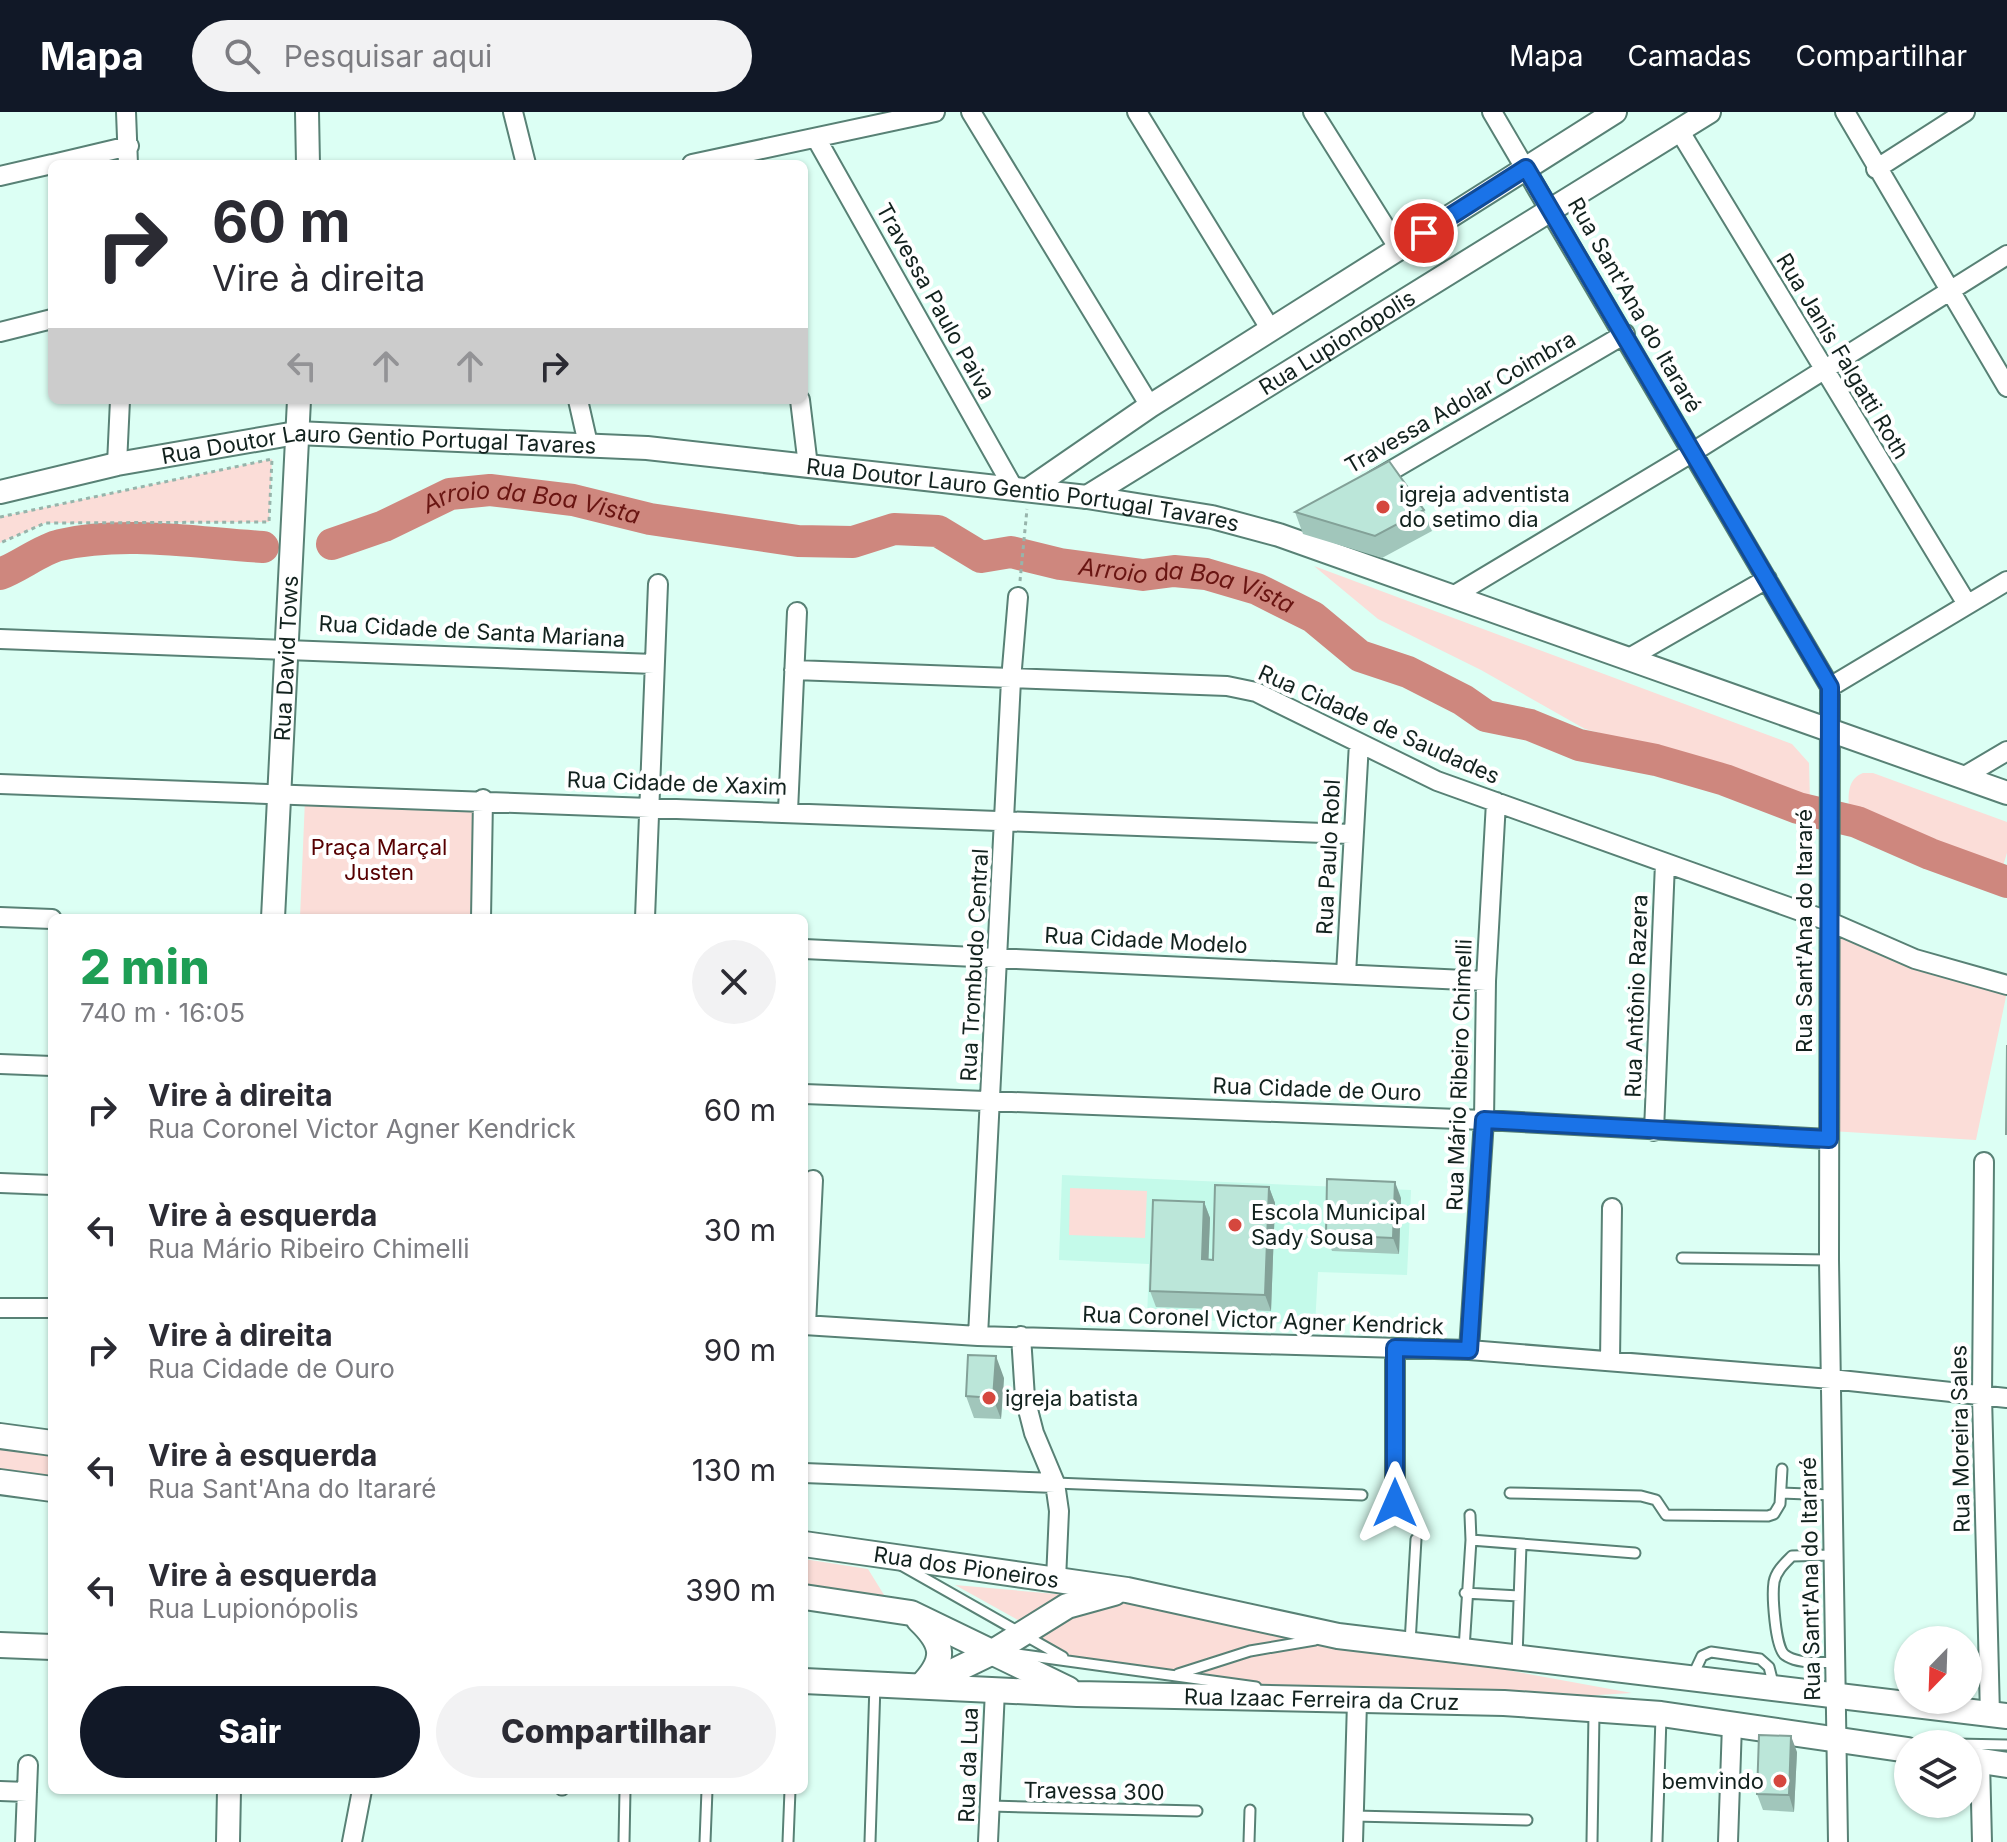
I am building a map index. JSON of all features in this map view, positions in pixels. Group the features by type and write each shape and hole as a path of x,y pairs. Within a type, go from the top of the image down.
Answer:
{"main road":[{"path":"0,1436 48,1442"},
{"path":"0,1482 48,1488"},
{"name":"Rua dos Pioneiros","path":"808,1545 1127,1590"},
{"path":"920,1688 993,1652 1067,1606 1127,1590 1338,1636 1999,1716"},
{"path":"808,1598 911,1613 1077,1694"},
{"path":"911,1613 931,1632 940,1658 936,1671 920,1688"},
{"path":"0,1645 48,1647"},
{"name":"Rua Izaac Ferreira da Cruz","path":"808,1681 1077,1694 1504,1703 1661,1714 1837,1738"},
{"path":"1837,1738 1894,1748"},
{"path":"1982,1761 2007,1765"}],"street":[{"path":"87,160 129,155 126,112"},
{"path":"307,112 308,160"},
{"path":"513,112 525,160"},
{"path":"711,160 935,112"},
{"path":"971,112 1150,406"},
{"path":"1137,112 1271,330"},
{"path":"1313,112 1399,249"},
{"name":"Rua Sant'Ana do Itararé","path":"1492,112 1552,209 1830,687 1829,1260 1838,1842"},
{"name":"Rua Lupionópolis","path":"1021,489 1615,112"},
{"name":"Rua Lupionópolis","path":"1087,497 1709,112"},
{"path":"1845,112 2007,387"},
{"path":"1876,169 1965,112"},
{"name":"Rua Janis Falgatti Roth","path":"1679,130 1967,604"},
{"name":"Travessa Paulo Paiva","path":"816,138 1021,489"},
{"path":"0,176 48,165"},
{"path":"1453,596 1693,452 2007,255"},
{"path":"0,332 48,320"},
{"name":"Travessa Adolar Coimbra","path":"1362,487 1625,334"},
{"path":"117,464 120,404"},
{"name":"Rua David Tows","path":"273,914 299,404"},
{"path":"579,404 588,444"},
{"path":"800,404 808,466"},
{"name":"Rua Doutor Lauro Gentio Portugal Tavares","path":"0,492 117,464 296,433 588,444 1087,497 1212,517 1279,535 2007,793"},
{"path":"1279,535 1307,519"},
{"path":"1629,658 1767,579"},
{"path":"1830,687 2007,581"},
{"path":"645,914 658,584"},
{"name":"Rua Trombudo Central","path":"978,1336 1011,680 1019,591"},
{"path":"788,811 797,612"},
{"name":"Rua Cidade de Santa Mariana","path":"0,639 286,647 654,664"},
{"name":"Rua Cidade de Saudades","path":"794,670 1227,686 1256,692 1437,781 1828,921 1915,959 2007,985"},
{"name":"Rua Paulo Robl","path":"1346,974 1351,834 1359,743"},
{"path":"1963,777 2007,751"},
{"name":"Rua Cidade de Xaxim","path":"0,784 279,791 1351,834"},
{"path":"481,914 483,799"},
{"name":"Rua Mário Ribeiro Chimelli","path":"1469,1350 1484,1120 1486,981 1496,802"},
{"name":"Rua Antônio Razera","path":"1654,1131 1665,863"},
{"path":"0,917 48,919"},
{"name":"Rua Cidade Modelo","path":"808,949 1486,981"},
{"path":"0,1064 48,1066"},
{"name":"Rua Cidade de Ouro","path":"808,1094 1484,1120 1829,1139"},
{"name":"Rua Moreira Sales","path":"1984,1162 1982,1396 1999,1716"},
{"path":"808,1271 813,1180"},
{"path":"0,1183 48,1185"},
{"path":"1610,1361 1612,1208"},
{"path":"0,1308 48,1308"},
{"name":"Rua Coronel Victor Agner Kendrick","path":"808,1325 978,1336 1469,1350 1831,1379 2007,1398"},
{"path":"1021,1336 1025,1398 1034,1433 1055,1483 1059,1511 1056,1580"},
{"path":"1395,1348 1395,1503"},
{"path":"808,1473 1055,1483"},
{"name":"Rua da Lua","path":"988,1842 995,1690"},
{"path":"1353,1842 1357,1702"},
{"path":"1728,1842 1732,1724"},
{"path":"25,1842 28,1765"},
{"path":"0,1791 27,1792"},
{"path":"228,1842 229,1794"},
{"path":"352,1842 361,1794"},
{"path":"1980,1818 1982,1842"}],"lane":[{"path":"1682,1258 1829,1260"},
{"path":"1510,1493 1641,1496 1656,1500 1666,1515 1768,1516 1778,1509 1782,1469"},
{"path":"1055,1483 1362,1495"},
{"path":"1781,1493 1833,1495"},
{"path":"1464,1651 1470,1515"},
{"path":"1410,1643 1416,1539"},
{"path":"1471,1540 1635,1553"},
{"path":"1516,1658 1521,1545"},
{"path":"882,1554 1069,1660"},
{"path":"1833,1555 1792,1556 1774,1581 1777,1646 1785,1656 1797,1660 1837,1662"},
{"path":"1465,1593 1519,1596"},
{"path":"1175,1675 1250,1651 1338,1636"},
{"path":"993,1652 1069,1660 1357,1702"},
{"path":"870,1842 875,1684"},
{"path":"1592,1842 1594,1709"},
{"path":"1657,1842 1661,1714"},
{"path":"1982,1745 2007,1745"},
{"path":"624,1842 625,1794"},
{"path":"705,1842 707,1794"},
{"path":"788,1842 790,1794"},
{"name":"Travessa 300","path":"990,1806 1197,1811"},
{"path":"1249,1842 1250,1810"},
{"path":"1354,1816 1527,1820"}],"path":[{"path":"0,517 272,459 269,522 45,523 0,543"},
{"path":"1019,591 1025,540 1021,489"}],"shaded area":[{"name":"Escola Municipal Sady Sousa","path":"1062,1175 1411,1190 1407,1275 1318,1272 1315,1325 1147,1318 1149,1264 1059,1260"}],"green space":[{"path":"272,459 269,522 45,523 0,543 0,517"},
{"path":"1314,566 1792,744 1809,763 1810,803 1792,791 1739,770 1585,729 1481,670 1378,619"},
{"path":"1863,773 1873,773 2007,822 2007,853 2003,866 1945,851 1849,816 1851,785"},
{"name":"Praça Marçal Justen","path":"305,799 479,804 473,914 300,914"},
{"path":"1830,924 2007,992 1976,1140 1831,1131"},
{"path":"1070,1188 1147,1191 1145,1238 1069,1235"},
{"path":"0,1448 48,1455 48,1479 0,1472"},
{"path":"808,1560 868,1569 889,1603 808,1592"},
{"path":"955,1585 1068,1595 1018,1620"},
{"path":"1128,1593 1324,1636 1173,1672 1075,1658 1030,1633"},
{"path":"1337,1639 1632,1693 1492,1701 1355,1700 1185,1675 1255,1652"}],"building":[{"path":"1389,461 1424,510 1375,536 1295,512"},
{"path":"2007,1045 2007,1134 2006,1134"},
{"path":"1327,1179 1395,1182 1393,1238 1326,1235"},
{"path":"1215,1185 1269,1187 1265,1295 1150,1291 1153,1200 1204,1202 1202,1259 1213,1260"},
{"path":"968,1355 996,1356 993,1398 966,1396"},
{"path":"1759,1735 1791,1736 1789,1795 1757,1794"}],"waterway":[{"name":"Arroio da Boa Vista","path":"332,544 384,526 450,494 490,490 573,500 650,519 798,541 853,542 894,529 938,531 981,557 1011,552 1060,564 1143,575 1174,571 1206,574 1257,589 1313,617 1360,656 1408,672 1463,700 1486,716 1530,725 1579,745 1656,760 1725,780 1798,808 1857,822 1930,854 2007,882"},
{"name":"Arroio da Boa Vista","path":"0,574 53,547 110,538 263,547"}],"place":[{"name":"igreja adventista do setimo dia","path":"1383,507"},
{"name":"Escola Municipal Sady Sousa","path":"1235,1225"},
{"name":"igreja batista","path":"989,1398"},
{"name":"bemvindo","path":"1780,1781"}],"route":[{"path":"1395,1503 1395,1348 1469,1350 1484,1120 1829,1139 1830,687 1526,168 1424,233"}]}
